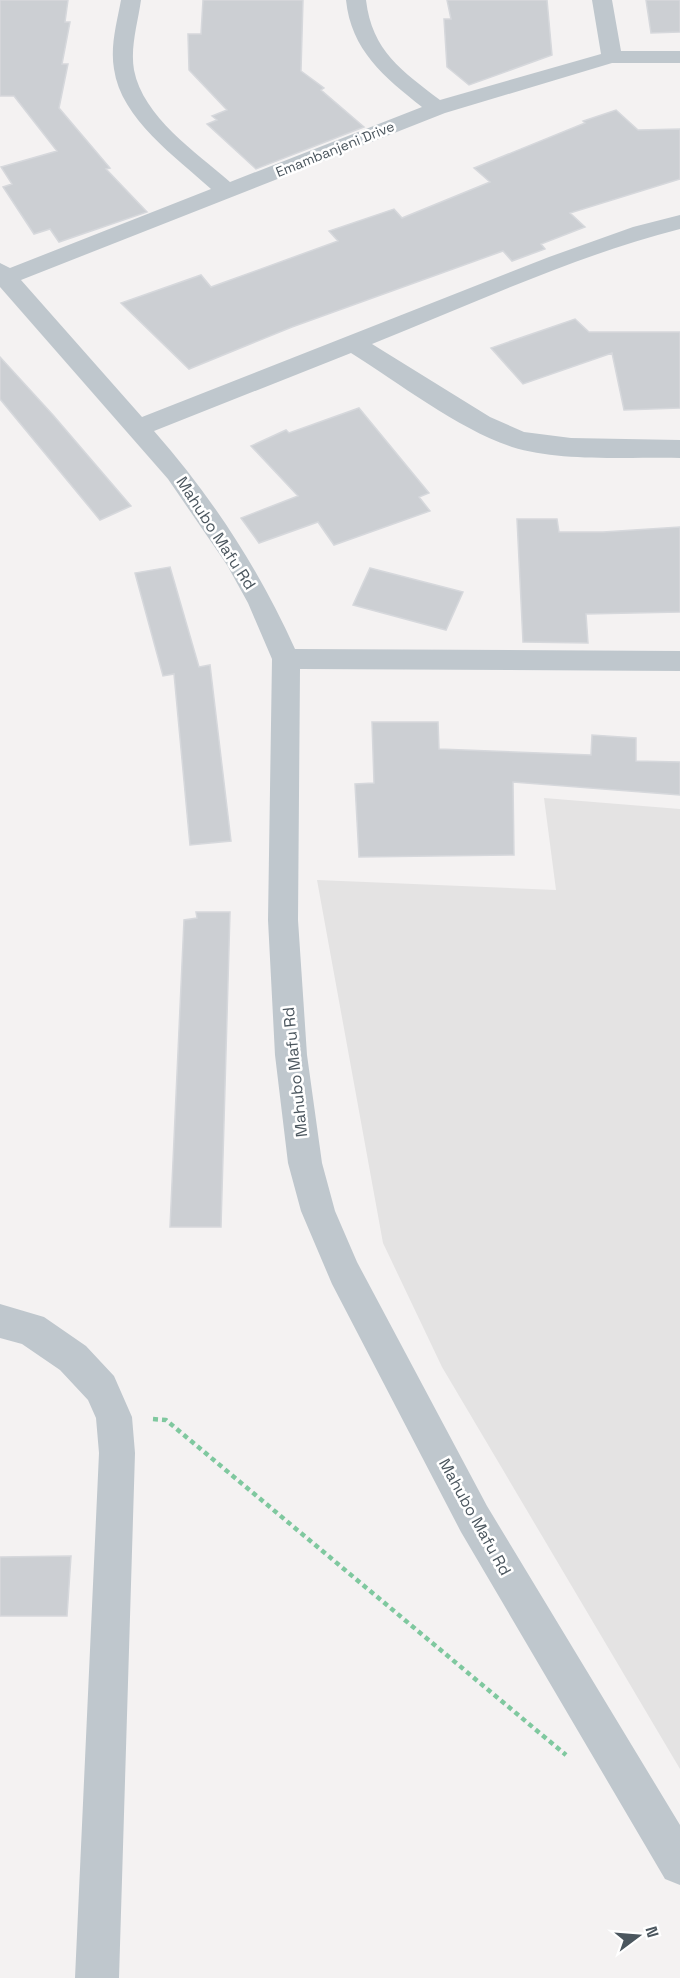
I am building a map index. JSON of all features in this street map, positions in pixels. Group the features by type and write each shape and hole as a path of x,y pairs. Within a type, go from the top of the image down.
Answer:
{"street":[{"path":"131,0 124,52 127,85 156,124 228,192"},
{"path":"356,0 356,19 375,55 438,108"},
{"path":"602,0 612,57"},
{"name":"Emambanjeni Drive","path":"2,276 228,192 438,108 543,75 612,57 680,57"},
{"path":"138,428 557,262 641,232 680,222"},
{"name":"Mahubo Mafu Rd","path":"2,276 177,473 237,560 261,603 286,659 283,920 291,1055 305,1163 318,1211 344,1272 474,1519 680,1864"},
{"path":"351,342 481,423 519,440 571,447 680,449"},
{"path":"286,659 680,661"},
{"path":"0,1321 31,1329 73,1358 101,1388 114,1417 117,1453 97,1978"}],"path":[{"path":"114,1417 166,1420 576,1763"}],"shaded area":[{"path":"544,798 680,809 680,1769 442,1367 383,1243 317,880 556,890"}],"building":[{"path":"0,0 68,0 65,22 70,22 62,64 68,64 59,108 110,168 106,169 147,212 59,242 50,229 34,234 3,187 12,184 1,167 57,151 14,96 0,96"},
{"path":"203,0 303,0 301,71 324,88 321,90 364,127 256,169 207,124 217,120 212,116 227,110 189,70 188,34 201,34"},
{"path":"447,0 547,0 552,55 469,85 447,67 444,19 451,19"},
{"path":"646,0 680,0 680,32 651,33"},
{"path":"616,110 638,130 680,129 680,179 570,213 585,227 541,244 545,249 512,261 503,251 292,327 189,369 121,303 201,275 211,287 338,241 329,231 394,209 402,218 490,182 474,168 585,123 583,121"},
{"path":"575,319 589,332 680,332 680,408 624,410 612,353 523,384 491,348"},
{"path":"0,357 131,506 100,520 0,399"},
{"path":"359,408 429,493 419,497 430,511 334,545 318,522 259,543 241,518 298,496 251,446 286,430 289,433"},
{"path":"517,519 557,519 559,532 603,532 680,527 680,612 586,614 588,643 523,642"},
{"path":"170,567 199,667 210,665 231,841 190,845 174,674 163,676 135,573"},
{"path":"370,568 463,592 446,630 353,605"},
{"path":"372,722 438,722 439,749 591,755 592,735 636,738 636,761 680,762 680,795 513,782 514,855 359,857 355,784 374,783"},
{"path":"196,912 230,912 221,1227 170,1227 184,920 197,918"},
{"path":"71,1556 67,1616 0,1616 0,1557"}]}
